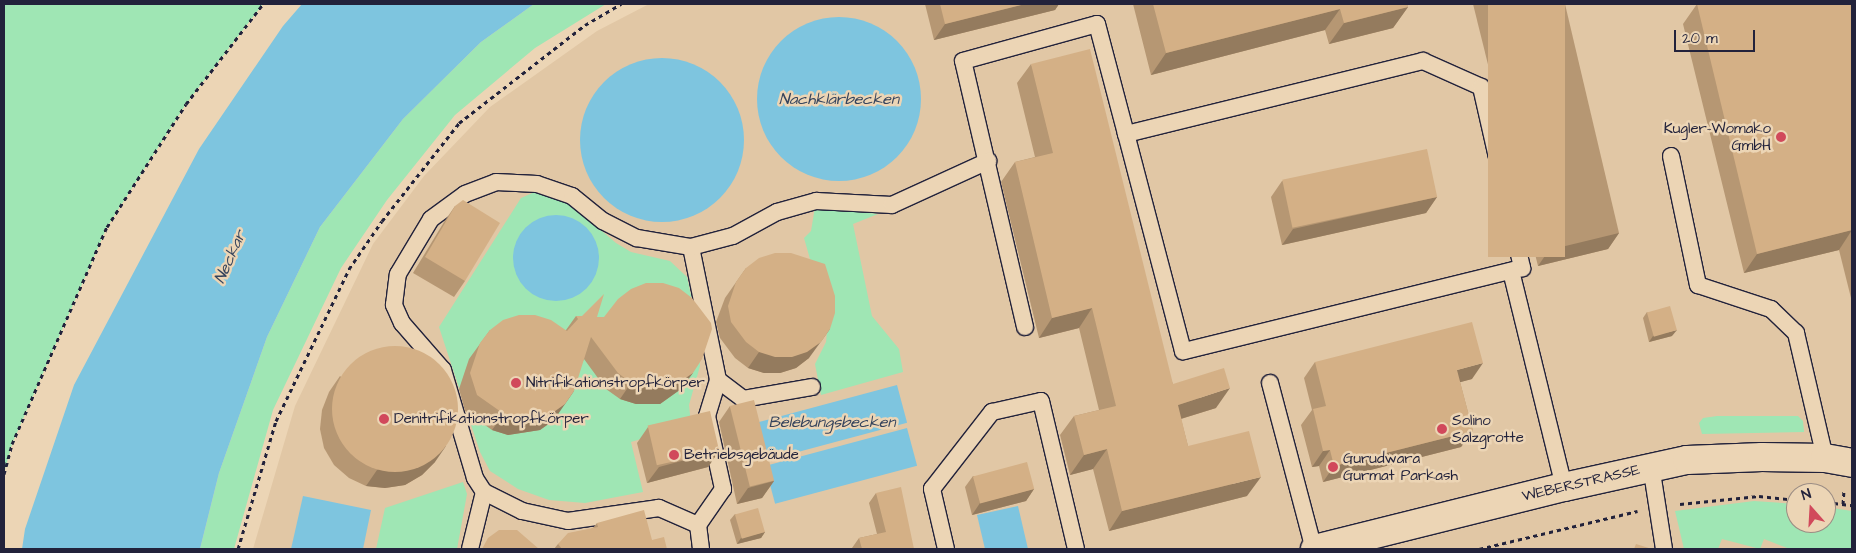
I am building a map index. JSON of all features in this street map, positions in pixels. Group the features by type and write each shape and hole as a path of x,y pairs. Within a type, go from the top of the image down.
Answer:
{"street":[{"name":"WEBERSTRASSE","path":"1314,549 1652,466 1687,460 1825,458 1852,463"}],"lane":[{"path":"1025,327 988,161 963,61 1097,24 1183,351 1522,268 1481,87 1423,61 1126,134"},
{"path":"1671,156 1698,285 1771,309 1796,333 1825,458"},
{"path":"698,525 660,508 568,521 522,511 484,492 475,478 443,370 402,323 394,305 398,274 431,219 465,194 496,182 537,184 572,196 603,221 636,238 691,247 733,236 777,212 816,201 892,205 988,161"},
{"path":"691,247 718,380 707,416 723,489 698,525 701,549"},
{"path":"1511,271 1564,487"},
{"path":"718,380 744,399 812,387"},
{"path":"1270,383 1314,549"},
{"path":"946,549 932,489 992,412 1040,401 1076,549"},
{"path":"1652,466 1664,549"},
{"path":"470,549 484,492"}],"path":[{"path":"4,474 12,444 107,227 186,104 263,4"},
{"path":"1836,503 1852,505"}],"shaded area":[{"path":"649,4 1852,4 1852,549 253,549 295,406 373,244 424,176 490,107 597,31"}],"green space":[{"path":"4,4 263,4 186,104 107,227 12,444 4,473"},
{"path":"534,4 606,4 535,48 455,115 387,200 341,268 273,410 234,549 200,549 219,473 267,337 320,227 403,119 481,42"},
{"path":"537,191 557,197 576,209 616,243 631,252 670,261 687,277 698,327 700,366 689,405 691,424 631,442 643,492 585,503 549,500 518,489 490,471 480,452 439,327 521,198"},
{"path":"815,207 878,214 853,224 872,316 899,349 903,372 821,395 815,364 826,342 828,322 804,238 811,231"},
{"path":"1717,416 1798,416 1803,421 1804,432 1702,434 1699,423 1703,418"},
{"path":"463,482 467,494 457,549 376,549 385,508"},
{"path":"1754,501 1786,503 1786,533 1836,533 1836,509 1852,511 1852,549 1790,549 1764,539 1760,549 1722,539 1718,549 1684,549 1675,511"}],"water":[{"name":"Neckar","path":"302,4 534,4 481,42 403,119 320,227 267,337 219,473 200,549 22,549 25,529 74,385 199,149 283,26"},
{"name":"Nachklärbecken","path":"839,17 870,23 897,41 915,68 921,99 915,130 897,157 870,175 839,181 808,175 781,157 763,130 757,99 763,68 781,41 808,23"},
{"name":"Nachklärbecken","path":"662,58 693,64 720,82 738,109 744,140 738,171 720,198 693,216 662,222 631,216 604,198 586,171 580,140 586,109 604,82 631,64"},
{"path":"548,215 564,215 573,218 587,227 596,241 599,258 596,275 587,289 573,298 564,301 548,301 532,294 520,282 513,266 513,250 520,234 532,222"},
{"name":"Belebungsbecken","path":"897,385 907,423 768,460 758,422"},
{"name":"Belebungsbecken","path":"907,428 917,466 775,504 765,466"},
{"path":"303,496 371,510 363,549 291,549"},
{"path":"1018,506 1028,549 985,549 977,515"}],"building":[{"path":"940,4 1025,4 945,24"},
{"path":"1153,4 1407,4 1408,7 1344,23 1340,9 1166,53"},
{"path":"1488,4 1565,4 1565,257 1488,257"},
{"name":"Kugler-Womako GmbH","path":"1697,4 1852,4 1852,230 1757,254"},
{"path":"1090,49 1173,384 1224,368 1230,388 1178,405 1188,446 1249,431 1261,477 1122,511 1107,449 1084,455 1074,416 1116,406 1092,308 1052,318 1015,162 1053,153 1031,64"},
{"path":"1427,149 1437,197 1292,228 1282,180"},
{"path":"463,200 500,223 465,281 425,257 455,206"},
{"path":"775,253 791,253 825,264 835,296 835,313 830,329 821,342 807,352 792,357 775,357 759,352 746,342 731,322 728,306 736,282 746,268 759,258"},
{"path":"646,283 663,283 679,288 692,298 711,323 712,329 702,359 693,373 671,388 647,388 631,383 618,373 591,337 574,391 565,404 551,414 519,419 504,414 477,395 470,373 480,343 490,330 503,320 519,315 535,315 551,320 567,331 578,319 576,316 582,316 604,294 597,317 604,317 618,299 631,289"},
{"path":"1670,306 1677,330 1654,337 1647,313"},
{"path":"1472,322 1483,363 1457,370 1473,431 1334,466 1330,450 1323,451 1313,409 1326,406 1315,362"},
{"name":"Denitrifikationstropfkörper","path":"395,346 419,351 430,356 440,364 448,374 453,385 458,409 453,433 448,444 440,454 430,462 419,467 395,472 371,467 360,462 350,454 342,444 337,433 332,409 337,385 342,374 350,364 360,356 371,351"},
{"path":"754,400 774,481 750,487 730,406"},
{"path":"710,411 719,451 657,465 648,425"},
{"path":"1027,462 1034,489 980,504 973,476"},
{"path":"901,487 914,549 862,549 859,538 886,532 876,493"},
{"path":"758,508 765,532 742,539 735,515"},
{"path":"644,510 652,540 664,537 667,549 562,549 558,544 568,533 598,527 597,523"},
{"path":"499,530 517,530 539,549 482,549 488,538"},
{"path":"1636,544 1652,549 1634,549"}],"place":[{"name":"Kugler-Womako GmbH","path":"1781,137"},
{"name":"Nitrifikationstropfkörper","path":"516,383"},
{"name":"Denitrifikationstropfkörper","path":"384,419"},
{"name":"Solino Salzgrotte","path":"1442,429"},
{"name":"Betriebsgebäude","path":"674,455"},
{"name":"Gurudwara Gurmat Parkash","path":"1333,467"}]}
